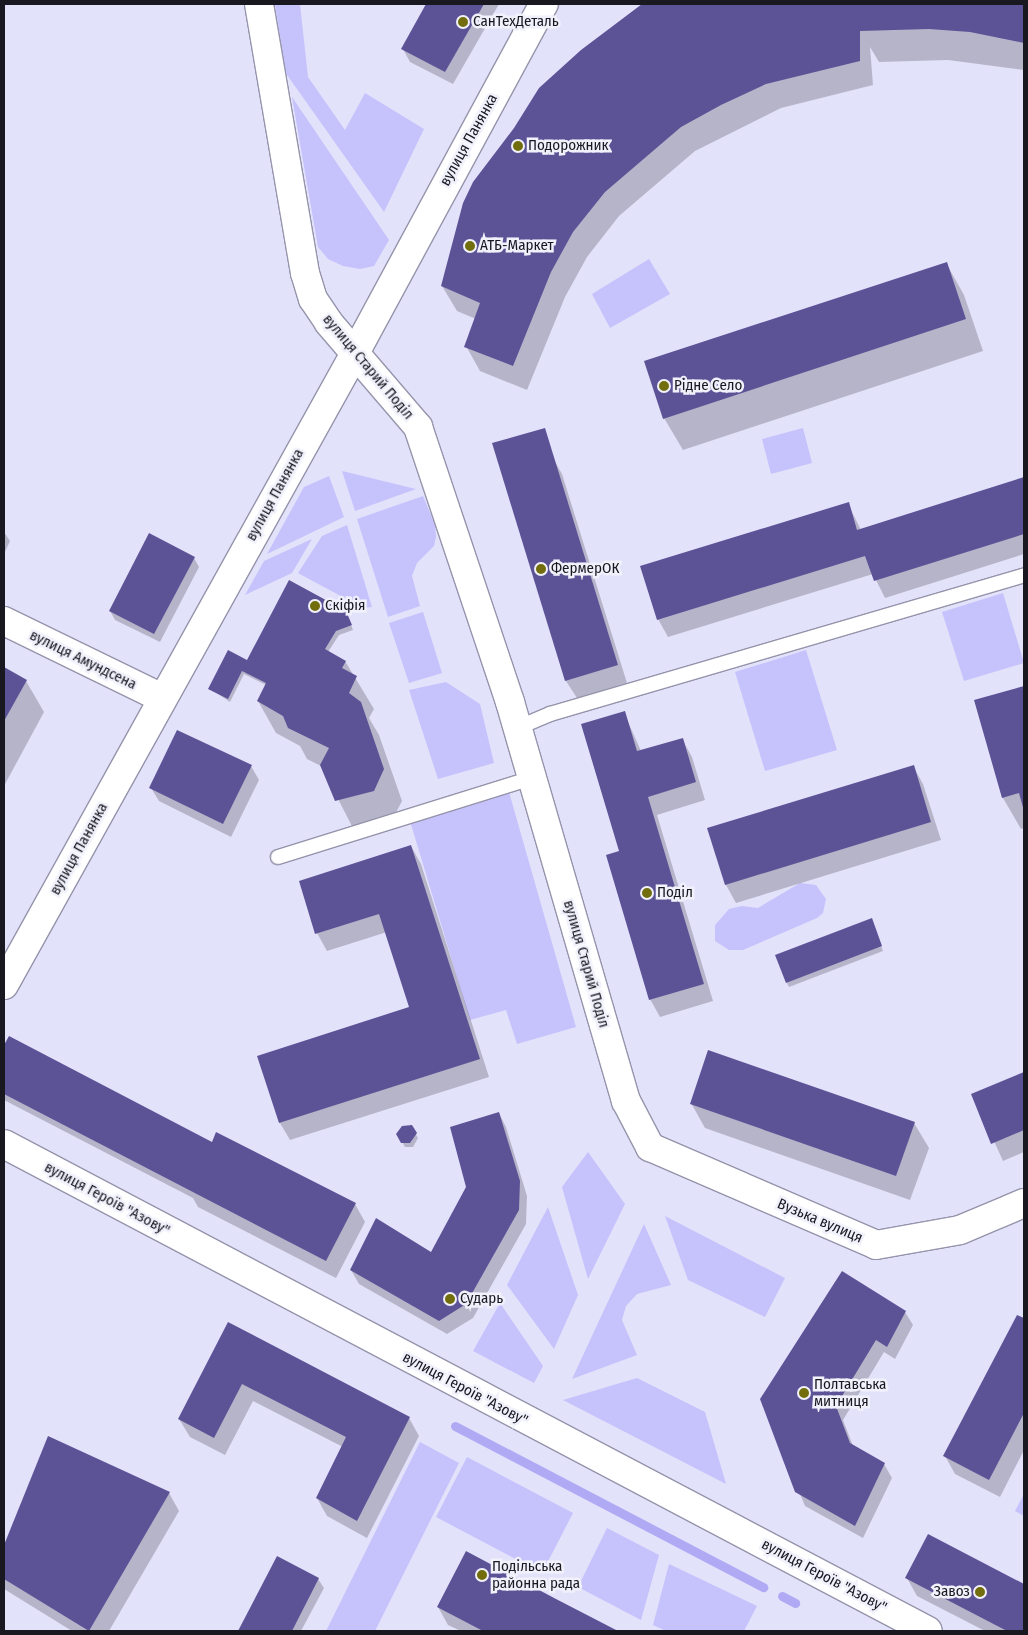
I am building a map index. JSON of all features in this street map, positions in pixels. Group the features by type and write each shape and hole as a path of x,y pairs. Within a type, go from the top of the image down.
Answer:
{"street":[{"name":"вулиця Старий Поділ","path":"259,4 305,273 313,299 354,354 418,427 518,728 626,1101 650,1147"},
{"name":"вулиця Панянка","path":"4,985 354,354 544,4"},
{"name":"вулиця Амундсена","path":"4,621 162,698"},
{"name":"вулиця Героїв \"Азову\"","path":"4,1144 928,1631"},
{"name":"Вузька вулиця","path":"650,1147 876,1244 960,1230 1024,1203"}],"lane":[{"path":"518,728 550,714 1024,575"},
{"path":"278,858 532,778"}],"shaded area":[{"path":"275,4 300,4 308,77 345,130 365,93 424,129 384,212 285,72"},
{"path":"292,97 389,240 374,266 360,269 343,266 328,259 318,247"},
{"path":"649,259 670,294 610,328 592,294"},
{"path":"803,428 812,463 771,474 762,439"},
{"path":"342,471 416,489 355,511"},
{"path":"329,476 344,517 267,554 304,487"},
{"path":"423,496 435,525 436,537 434,546 417,563 412,576 420,606 388,617 357,519"},
{"path":"347,525 372,607 363,608 298,573 322,536"},
{"path":"312,539 292,573 245,595 264,561"},
{"path":"1003,593 1024,663 964,681 942,612"},
{"path":"423,612 442,673 409,683 389,623"},
{"path":"806,650 837,750 765,771 735,672"},
{"path":"446,682 480,704 494,763 438,779 409,690"},
{"path":"509,792 576,1027 517,1044 506,1010 470,1020 410,821"},
{"path":"800,883 816,885 826,899 823,913 817,918 743,950 729,950 715,941 715,925 729,909 742,906 758,908"},
{"path":"588,1152 625,1204 588,1279 562,1187"},
{"path":"548,1207 578,1295 554,1349 507,1285"},
{"path":"665,1216 785,1278 765,1317 688,1280"},
{"path":"644,1224 671,1285 637,1294 626,1306 622,1320 637,1355 572,1379"},
{"path":"500,1303 543,1366 534,1383 473,1351"},
{"path":"637,1378 705,1412 726,1484 563,1400"},
{"path":"420,1442 459,1463 375,1631 326,1631"},
{"path":"467,1457 573,1513 542,1573 436,1517"},
{"path":"1024,1494 1024,1516 1015,1511"},
{"path":"607,1528 659,1555 641,1620 578,1587"},
{"path":"669,1564 757,1606 744,1631 666,1631 653,1625"}],"building":[{"path":"426,4 484,4 445,72 401,49"},
{"path":"642,4 1024,4 1024,43 970,32 929,29 860,31 860,61 766,84 721,105 681,127 605,192 573,232 551,272 513,366 464,347 480,303 441,286 463,203 473,182 514,128 539,88 581,50"},
{"path":"947,262 966,319 663,419 644,361"},
{"path":"545,428 618,665 565,681 492,443"},
{"path":"1024,477 1024,534 874,581 865,556 657,620 640,566 849,502 857,530"},
{"path":"149,533 195,557 154,634 109,611"},
{"path":"289,580 346,611 352,625 336,631 325,649 346,661 342,668 357,676 349,693 361,702 384,769 374,791 335,801 320,765 329,748 288,728 283,716 257,701 266,683 242,671 228,699 208,689 228,650 247,660"},
{"path":"4,667 27,680 4,721"},
{"path":"1024,686 1024,811 1019,793 1002,798 974,700"},
{"name":"Поділ","path":"625,711 637,751 683,738 696,782 648,797 704,984 649,1000 606,855 619,851 581,724"},
{"path":"177,730 252,765 223,824 149,788"},
{"path":"914,765 931,822 725,885 707,828"},
{"path":"411,845 480,1059 279,1123 257,1056 409,1007 379,914 315,934 299,881"},
{"path":"872,918 882,946 786,983 775,955"},
{"path":"9,1036 212,1142 216,1132 356,1203 326,1261 4,1094 4,1045"},
{"path":"708,1050 915,1122 896,1176 690,1104"},
{"path":"1024,1072 1024,1130 991,1144 971,1094"},
{"path":"499,1112 520,1181 519,1210 466,1304 439,1321 350,1270 376,1218 431,1252 466,1187 450,1127"},
{"path":"412,1125 417,1133 410,1143 401,1143 396,1134 402,1126"},
{"name":"Полтавська митниця","path":"842,1271 906,1311 887,1347 876,1340 836,1406 850,1443 885,1463 855,1526 795,1492 760,1399"},
{"path":"1017,1315 1024,1318 1024,1413 989,1480 943,1456"},
{"path":"228,1322 410,1417 357,1521 316,1498 346,1437 242,1384 214,1438 178,1419"},
{"path":"48,1436 170,1492 89,1631 4,1579 4,1545"},
{"path":"928,1534 1024,1584 1024,1631 1007,1631 905,1578"},
{"name":"Подільська районна рада","path":"466,1551 618,1631 483,1631 437,1607"},
{"path":"277,1556 319,1578 292,1631 238,1631"}],"waterway":[{"path":"455,1426 763,1587"},
{"path":"782,1596 795,1603"}],"place":[{"name":"СанТехДеталь","path":"463,22"},
{"name":"Подорожник","path":"518,146"},
{"name":"АТБ-Маркет","path":"470,246"},
{"name":"Рідне Село","path":"664,386"},
{"name":"ФермерОК","path":"541,569"},
{"name":"Скіфія","path":"315,606"},
{"name":"Поділ","path":"647,893"},
{"name":"Сударь","path":"450,1299"},
{"name":"Полтавська митниця","path":"804,1393"},
{"name":"Подільська районна рада","path":"482,1575"},
{"name":"Завоз","path":"980,1592"}]}
